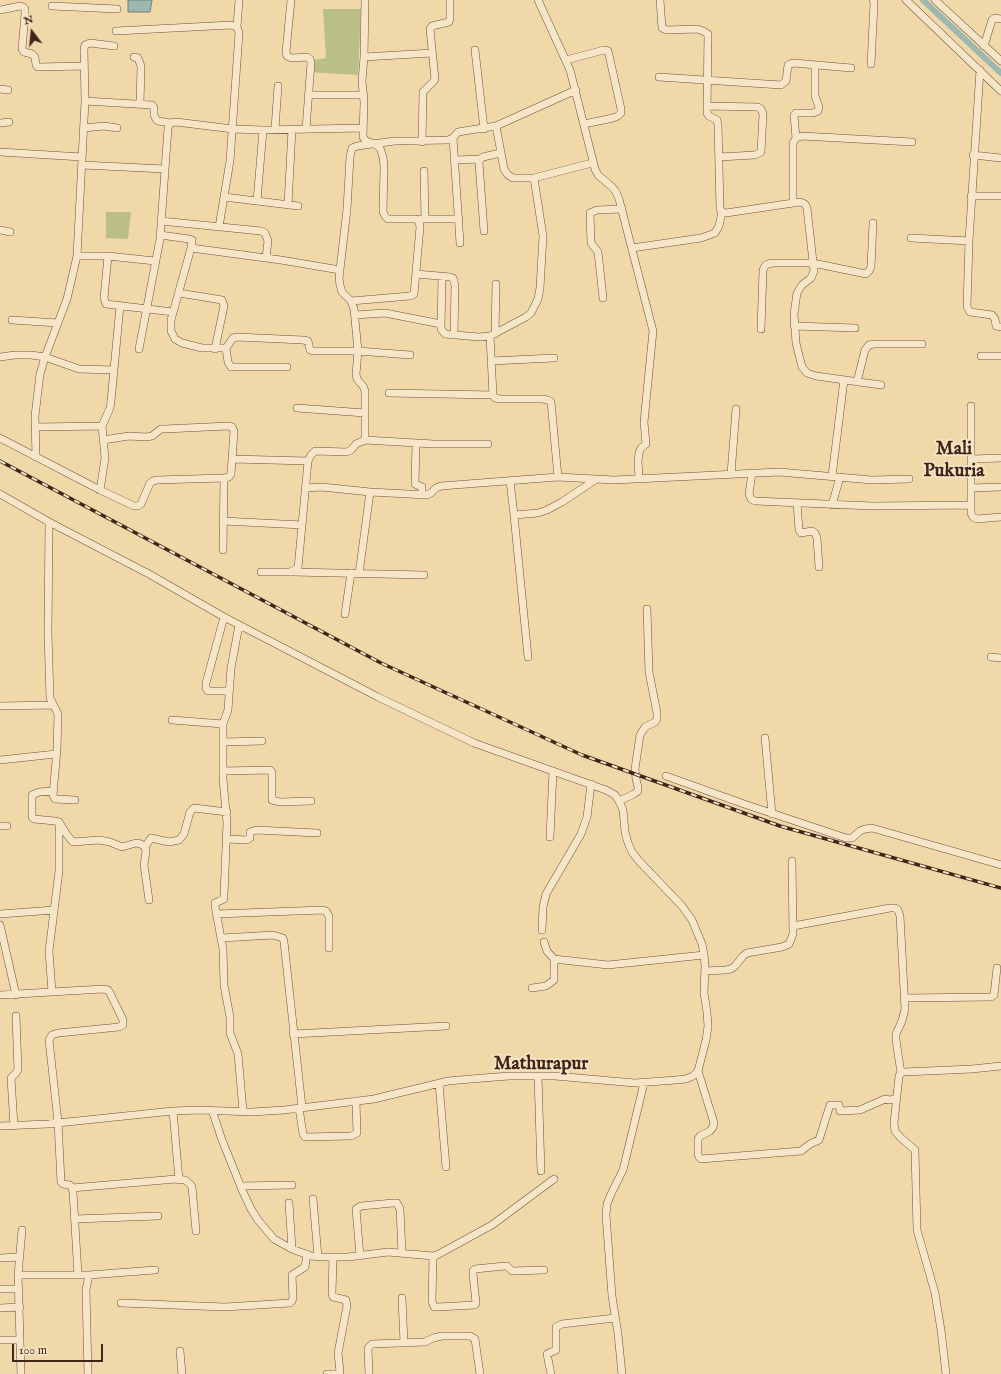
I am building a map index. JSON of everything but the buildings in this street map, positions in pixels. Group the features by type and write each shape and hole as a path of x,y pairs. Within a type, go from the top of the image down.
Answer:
{"street":[{"path":"219,227 230,161 233,129 240,33 237,27 239,0"},
{"path":"291,0 286,52 288,58 303,57 310,59 311,63 306,129"},
{"path":"366,0 362,81 364,95 362,128 363,137 366,141 375,144 380,148 383,157 383,212 388,219 459,219"},
{"path":"422,142 423,92 435,79 430,27 449,22 450,0"},
{"path":"538,0 570,70 576,90 592,163 598,176 616,192 622,209 653,331 644,422 646,444 641,448 639,453 639,478"},
{"path":"632,248 701,238 715,233 720,226 722,212 720,209 718,125 717,120 709,116 707,113 708,34 697,29 667,30 662,28 660,0"},
{"path":"871,64 873,0"},
{"path":"906,0 1001,91"},
{"path":"935,0 1001,62"},
{"path":"0,10 20,6 25,9 22,49 24,52 35,56 36,65 38,67 84,66"},
{"path":"52,6 117,9"},
{"path":"984,46 992,20 995,18 1001,19"},
{"path":"116,31 231,25 237,27"},
{"path":"36,457 36,416 40,374 67,300 77,256 84,128 84,66 86,45 96,43 114,46"},
{"path":"475,50 484,129"},
{"path":"566,60 604,50 608,51 621,110 618,116 584,124"},
{"path":"364,58 432,53"},
{"path":"134,57 138,58 141,66 140,104"},
{"path":"659,77 782,85 786,81 788,65 794,63 851,68"},
{"path":"793,202 793,143 796,138 794,115 796,113 813,113 818,111 819,107 815,96 815,65"},
{"path":"980,70 971,196 968,310 973,313 992,315 995,318 996,326 1001,327"},
{"path":"275,129 278,86"},
{"path":"365,440 365,391 357,379 356,374 358,351 355,315 351,301 342,292 340,286 340,270 352,148 395,141 422,142 448,140 453,138 458,132 496,126 576,90"},
{"path":"308,95 364,95"},
{"path":"85,101 152,105 156,118 170,124 176,122 233,129 263,130 362,128"},
{"path":"707,106 758,107 761,109 763,114 762,152 755,155 719,157"},
{"path":"0,123 9,122"},
{"path":"139,349 160,235 168,128 170,124"},
{"path":"84,128 104,126 117,128"},
{"path":"496,126 504,168 508,175 513,178 534,178 592,163"},
{"path":"288,205 292,129"},
{"path":"258,201 263,130"},
{"path":"796,138 802,136 912,142"},
{"path":"453,138 456,160 460,244"},
{"path":"0,152 82,156"},
{"path":"456,160 480,159 500,153"},
{"path":"974,155 1001,158"},
{"path":"480,159 479,163 484,231"},
{"path":"82,166 165,169"},
{"path":"424,170 425,219"},
{"path":"442,276 441,329 445,334 479,338 493,335 526,318 531,313 538,299 540,288 543,236 534,178"},
{"path":"971,196 1001,196"},
{"path":"224,197 298,206"},
{"path":"722,212 726,213 793,202 800,202 804,204 807,208 814,271 811,278 802,285 794,309 794,326 799,358 802,367 807,373 816,376 881,386"},
{"path":"603,298 598,252 591,243 590,213 597,210 622,209"},
{"path":"351,301 410,296 414,294 420,227 419,222 416,219"},
{"path":"161,221 261,231 265,233 268,241 266,258"},
{"path":"761,329 763,270 765,266 773,263 814,263 866,274 871,267 873,223"},
{"path":"0,230 10,232"},
{"path":"160,235 192,240 171,320 171,331 175,339 182,344 215,349 226,348 234,338 237,337 303,340 308,341 310,350 313,351 358,351 410,355"},
{"path":"911,238 969,241"},
{"path":"191,248 340,270"},
{"path":"77,256 108,256 155,261"},
{"path":"108,256 106,304 109,306 173,312"},
{"path":"416,274 453,278 454,335"},
{"path":"496,284 492,361 495,398 542,399 551,402 558,477"},
{"path":"179,293 222,300 224,306 215,349"},
{"path":"100,490 105,464 102,426 110,408 120,306"},
{"path":"355,315 385,313 441,324"},
{"path":"12,320 58,323"},
{"path":"794,326 855,328"},
{"path":"857,382 865,350 869,345 922,344"},
{"path":"226,348 228,362 231,367 287,367"},
{"path":"0,357 24,354 45,357 79,369 114,370"},
{"path":"981,356 1001,356"},
{"path":"492,361 554,358"},
{"path":"832,476 844,380"},
{"path":"390,393 494,394"},
{"path":"971,406 971,514 977,519 1001,517"},
{"path":"297,408 365,413"},
{"path":"731,474 736,409"},
{"path":"36,428 102,426"},
{"path":"0,438 134,506 141,504 150,483 153,481 224,478 229,477 231,474 234,431 232,427 165,428 161,429 152,436 129,436 103,440"},
{"path":"290,572 298,568 308,461 315,451 347,452 356,444 365,440 416,443 488,444"},
{"path":"416,443 415,484 422,487 422,495"},
{"path":"972,459 1001,458"},
{"path":"232,459 308,461"},
{"path":"306,488 322,487 370,492 427,495 441,486 558,477 614,480 787,472 872,480 909,479"},
{"path":"752,473 749,494 751,499 755,502 872,506 970,505"},
{"path":"832,505 840,477"},
{"path":"223,550 224,478"},
{"path":"514,515 538,513 555,507 595,480"},
{"path":"510,481 528,657"},
{"path":"971,488 1001,487"},
{"path":"345,614 355,574 370,492"},
{"path":"0,494 49,522 149,574 239,625 443,729 474,743 553,772 591,784 606,790 615,796 623,810 628,843 632,852 673,896 692,920 702,944 705,971 704,993 707,1012 707,1033 698,1071 714,1123 713,1128 700,1136 698,1139 698,1154 701,1160 801,1151 810,1144 819,1140 830,1105 839,1105 840,1111 860,1110 885,1099 890,1100 897,1098"},
{"path":"798,503 798,530 801,533 812,531 815,533 817,538 819,567"},
{"path":"223,521 302,525"},
{"path":"49,522 48,648 50,698 58,714 53,795 55,799 75,800"},
{"path":"262,572 424,575"},
{"path":"619,801 638,792 635,773 640,735 645,727 655,722 657,719 649,672 646,609"},
{"path":"224,617 206,683 206,688 208,691 229,691"},
{"path":"239,625 231,668 228,710 223,724 223,771 227,812 224,895 222,901 215,903 222,938 224,985 230,1017 230,1033 238,1054 244,1111"},
{"path":"990,657 1001,658"},
{"path":"0,706 53,705"},
{"path":"172,720 223,724"},
{"path":"765,738 772,814"},
{"path":"223,742 262,741"},
{"path":"0,760 56,754"},
{"path":"223,771 270,770 272,772 272,800 280,802 311,801"},
{"path":"550,837 553,772"},
{"path":"666,776 772,814 846,838 852,838 860,831 865,829 878,829 952,852 1001,865"},
{"path":"542,930 543,908 546,894 581,834 586,817 591,784"},
{"path":"53,791 38,792 32,795 32,814 34,819 59,822 73,842 104,840 122,847 136,843 145,847"},
{"path":"148,900 144,865 145,847 151,838 169,842 179,840 184,834 190,812 194,808 227,812"},
{"path":"52,992 49,951 59,871 59,822"},
{"path":"227,839 247,840 250,838 250,832 256,830 317,833"},
{"path":"705,971 731,969 742,956 747,953 786,946 791,941 793,926 792,861"},
{"path":"793,926 895,908 898,910 900,916 905,1014 896,1034 901,1073 899,1076 894,1123 896,1131 901,1138 915,1150 917,1230 935,1293 946,1374"},
{"path":"0,914 54,910"},
{"path":"216,914 323,910 329,916 329,948"},
{"path":"0,926 16,995"},
{"path":"222,938 273,935 282,938 284,942 300,1108 303,1134 305,1137 351,1136 357,1133 356,1101"},
{"path":"532,988 546,986 554,980 554,959 547,951 544,942"},
{"path":"554,959 608,964 704,955"},
{"path":"905,998 992,997 994,995 997,968"},
{"path":"0,996 102,989 108,990 113,997 123,1020 123,1025 119,1027 58,1033 52,1035 48,1040 58,1122 61,1182 72,1188 185,1180 192,1187 196,1231"},
{"path":"14,1126 11,1078 18,1070 16,1016"},
{"path":"293,1034 446,1026"},
{"path":"901,1073 1001,1066"},
{"path":"0,1126 14,1126 173,1111 263,1111 300,1108 384,1097 448,1081 483,1078 538,1076 644,1083 686,1079 693,1076 698,1071"},
{"path":"538,1076 541,1171"},
{"path":"439,1083 446,1167"},
{"path":"622,1374 612,1296 606,1215 611,1194 623,1170 644,1083"},
{"path":"212,1110 222,1140 251,1209 274,1239 292,1249 318,1257 360,1256 388,1252 433,1256 444,1252 492,1225 554,1179"},
{"path":"173,1111 179,1180"},
{"path":"241,1186 292,1185"},
{"path":"72,1188 78,1275"},
{"path":"313,1199 318,1257"},
{"path":"289,1203 292,1249"},
{"path":"360,1256 356,1209 361,1206 393,1203 397,1203 400,1209 402,1254"},
{"path":"75,1219 158,1216"},
{"path":"21,1374 18,1275 22,1230"},
{"path":"120,1303 225,1307 290,1303 293,1298 292,1275 305,1267 307,1254"},
{"path":"433,1256 432,1301 434,1307 475,1305 473,1274 475,1269 507,1266 512,1271 544,1270"},
{"path":"0,1258 20,1257"},
{"path":"327,1374 341,1373 338,1353 347,1302 346,1300 334,1297 332,1294 333,1257"},
{"path":"18,1275 88,1275 155,1270"},
{"path":"88,1275 86,1290 88,1374"},
{"path":"0,1289 19,1289"},
{"path":"402,1298 404,1343"},
{"path":"0,1308 20,1307"},
{"path":"550,1374 548,1354 556,1350 556,1327 562,1324 615,1318"},
{"path":"369,1374 367,1351 369,1346 372,1344 425,1342 442,1336 473,1337 476,1342 480,1374"},
{"path":"0,1340 20,1340"},
{"path":"180,1351 182,1374"}],"green space":[{"path":"323,9 361,9 358,75 307,72 307,61 326,58"},
{"path":"106,212 131,212 128,239 106,238"}],"water":[{"path":"128,0 152,0 150,12 128,12"}],"waterway":[{"path":"923,0 1001,73"}],"railway":[{"path":"0,461 381,663 582,755 780,826 1001,888"}],"district":[{"name":"Mali Pukuria","path":"954,461"},
{"name":"Mathurapur","path":"541,1065"}]}
